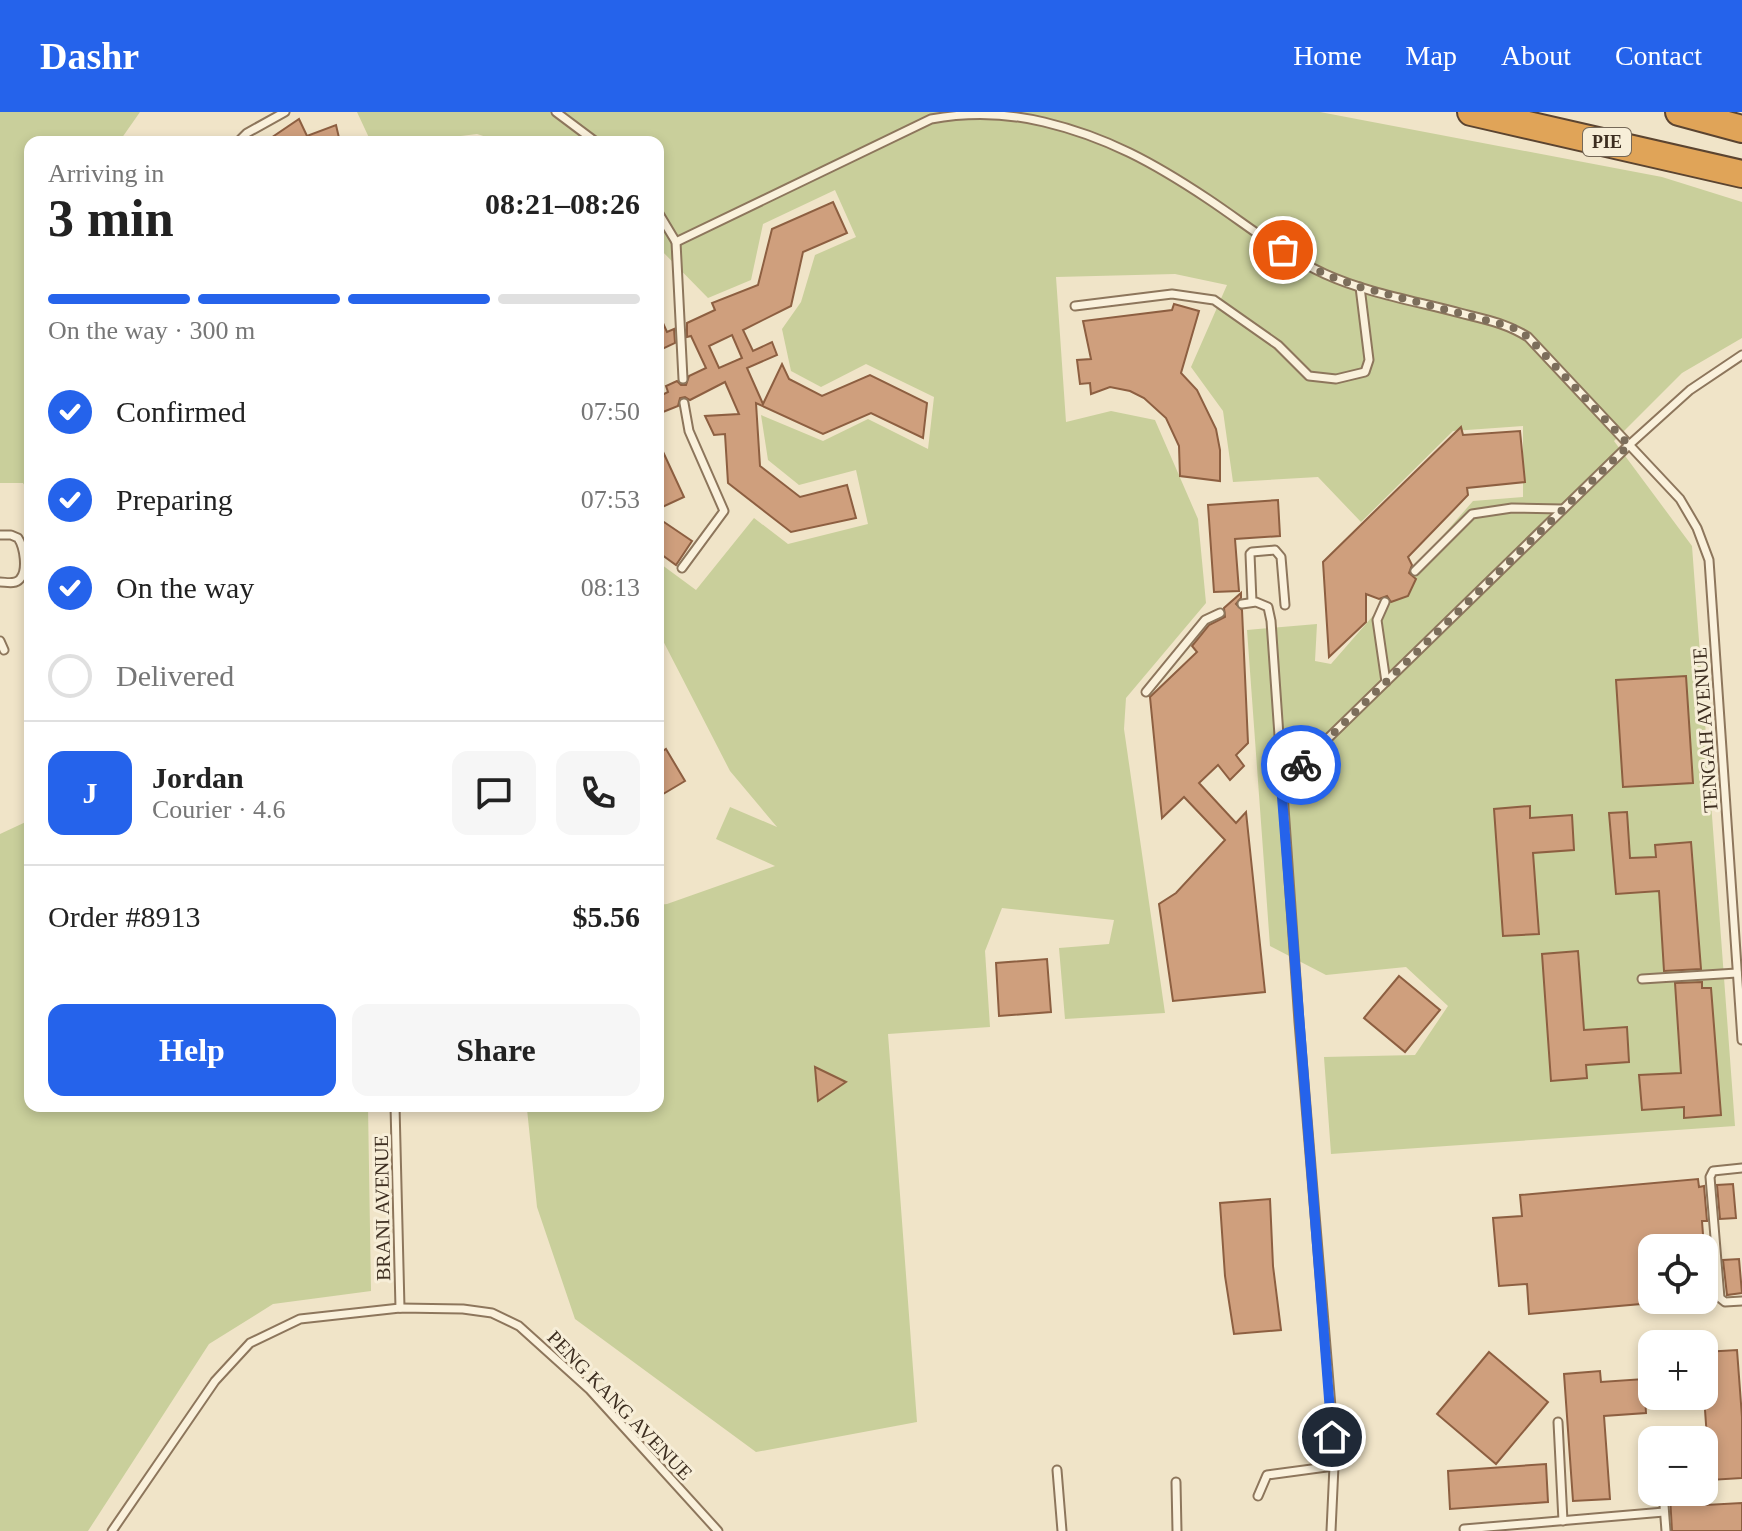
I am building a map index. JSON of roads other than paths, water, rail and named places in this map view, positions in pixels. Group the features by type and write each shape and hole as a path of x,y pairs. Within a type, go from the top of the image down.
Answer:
{"highway":[{"name":"PIE","path":"1471,112 1742,174"},
{"path":"1679,112 1742,129"}],"lane":[{"path":"244,136 285,112"},
{"path":"556,112 588,136"},
{"name":"TENGAH AVENUE","path":"676,242 931,119 951,114 995,112 1079,130 1108,141 1148,162 1275,246 1324,274 1360,287 1512,327 1528,337 1680,499 1697,528 1709,560 1742,1040"},
{"path":"664,222 676,242 683,379"},
{"path":"1075,306 1172,294 1214,300 1278,345 1309,376 1336,379 1365,372 1369,360 1360,287"},
{"path":"1281,784 1629,445 1690,390 1742,355"},
{"path":"682,568 724,511 689,431 684,403"},
{"path":"1415,571 1472,514 1512,508 1563,509"},
{"path":"0,535 18,538 23,549 20,579 0,582"},
{"path":"1252,602 1250,554 1275,550 1281,557 1285,605"},
{"path":"1385,602 1377,620 1386,682"},
{"path":"1242,604 1263,603 1268,607 1271,621 1334,1466 1331,1531"},
{"path":"1146,692 1205,620 1220,613"},
{"path":"0,641 4,650"},
{"path":"1642,979 1737,973"},
{"name":"BRANI AVENUE","path":"395,1112 400,1308"},
{"path":"1742,1168 1713,1171 1710,1177 1720,1298 1725,1302 1742,1301"},
{"name":"PENG KANG AVENUE","path":"112,1531 215,1381 250,1343 300,1319 400,1308 492,1313 519,1326 590,1390 718,1531"},
{"path":"1558,1422 1563,1521"},
{"path":"1258,1496 1267,1475 1334,1466"},
{"path":"1057,1470 1062,1531"},
{"path":"1176,1482 1177,1531"},
{"path":"1664,1506 1666,1531"},
{"path":"1464,1529 1526,1528 1563,1521 1664,1512"}]}
